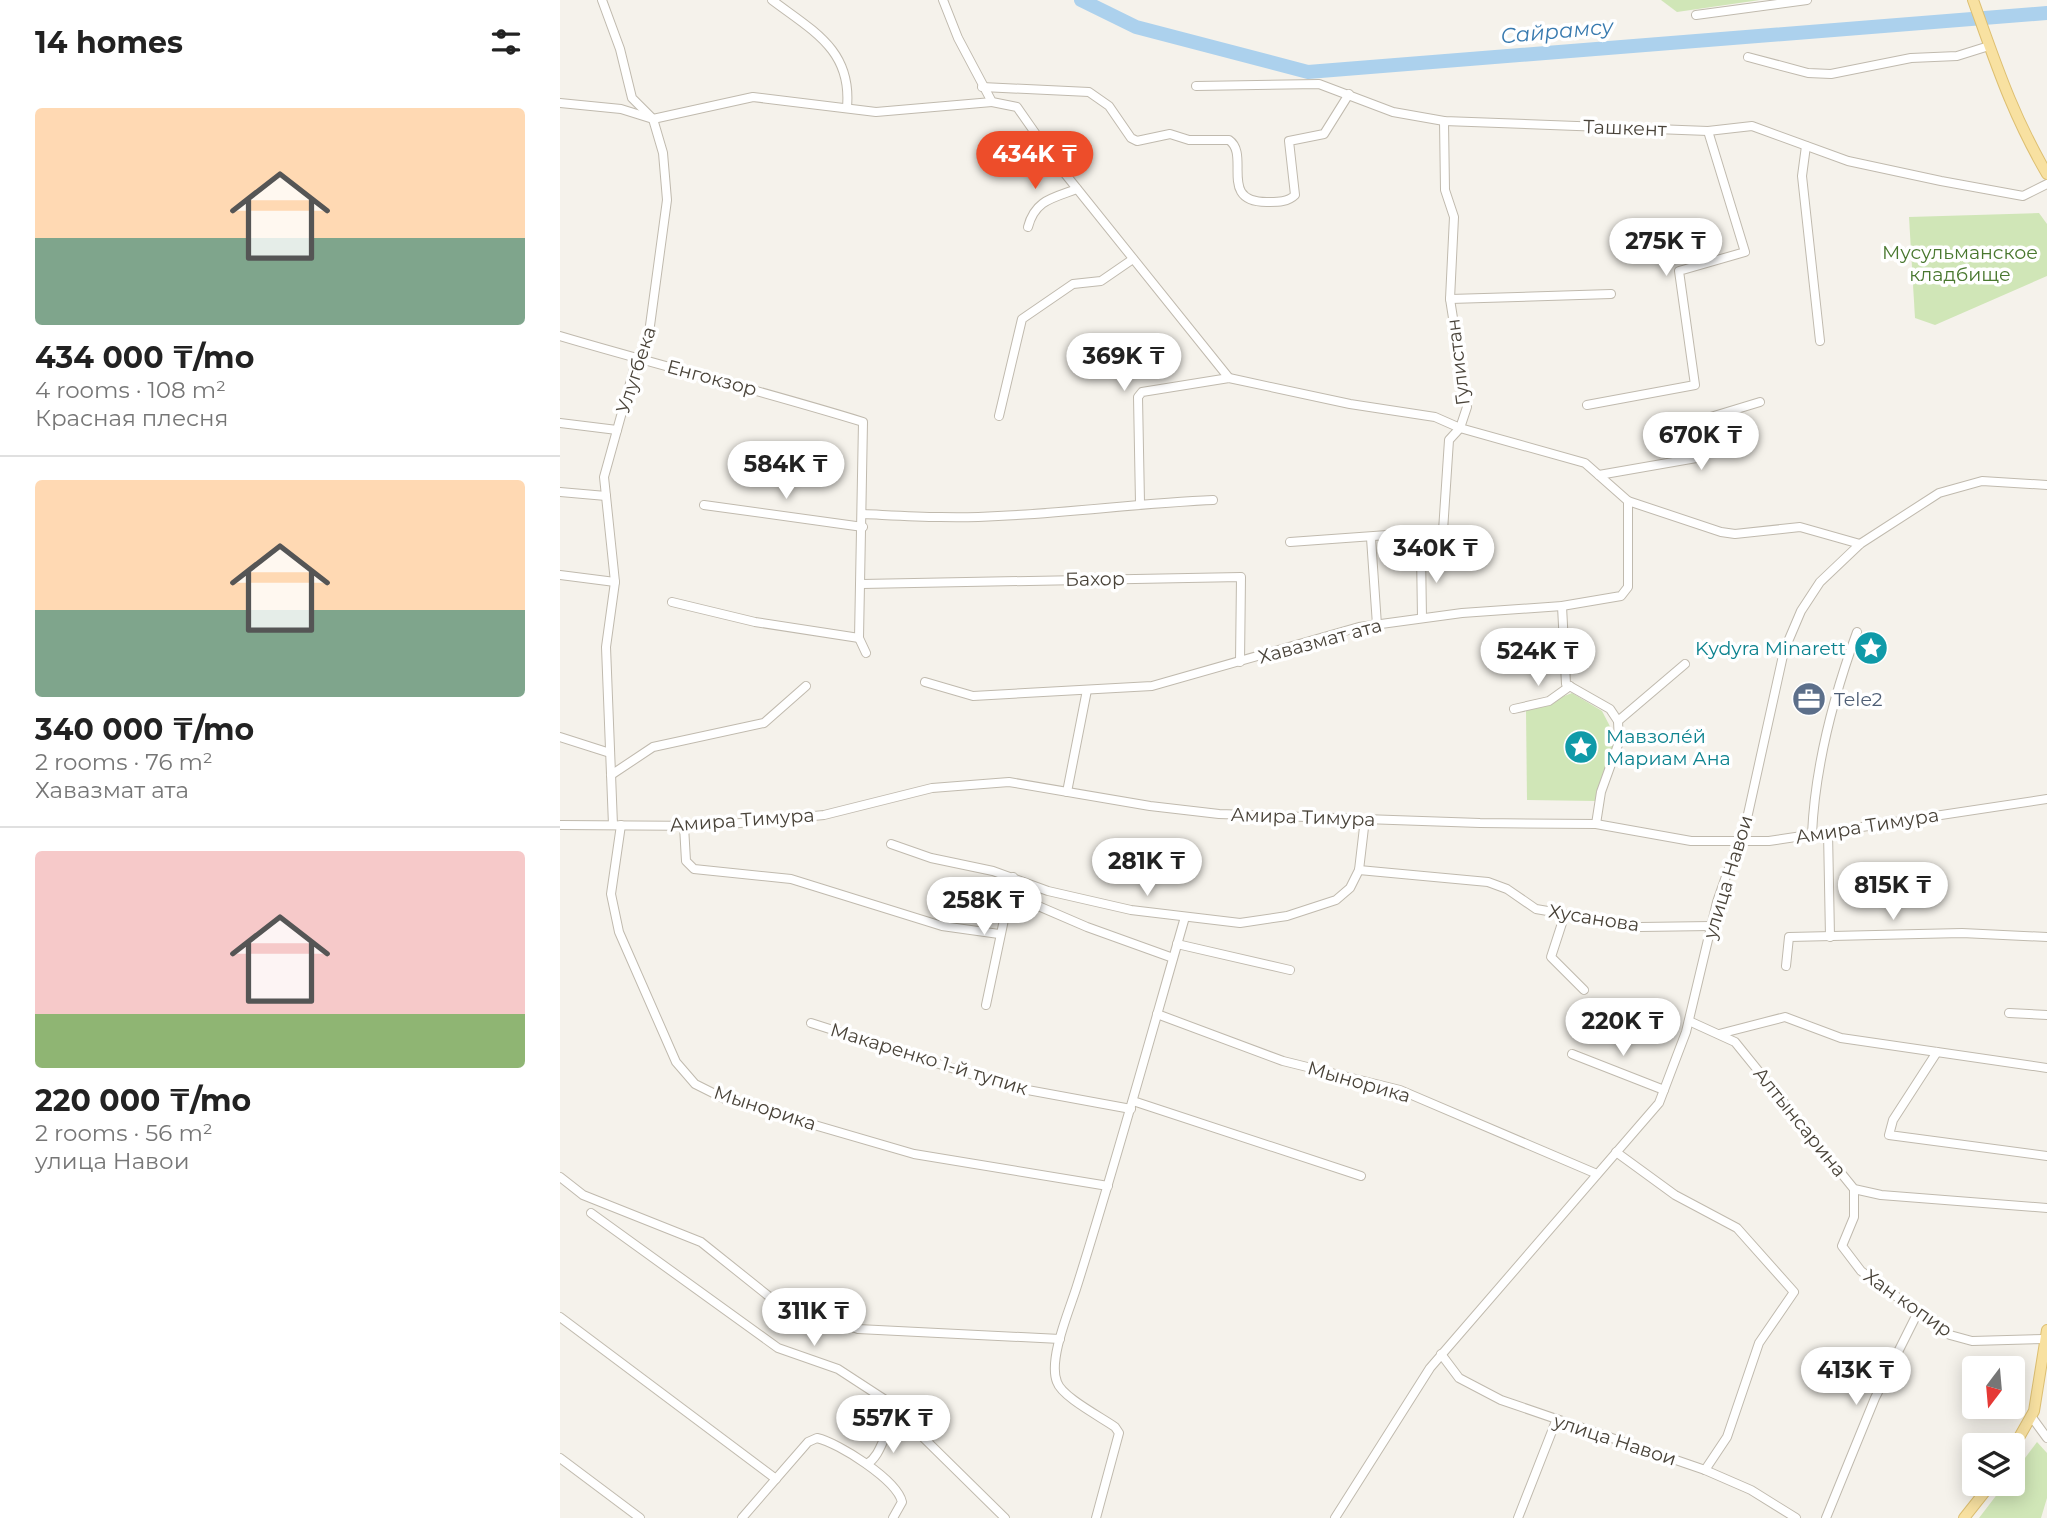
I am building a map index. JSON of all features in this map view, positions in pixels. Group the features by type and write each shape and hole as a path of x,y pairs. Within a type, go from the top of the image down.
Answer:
{"main road":[{"path":"1973,0 1999,80 2025,138 2047,174"},
{"path":"2022,1433 2031,1416 2044,1373 2046,1335"},
{"path":"1964,1518 1981,1496"}],"street":[{"name":"Улугбека","path":"602,0 620,49 632,98 653,119 663,153 667,214 653,311 604,477 615,582 606,647 611,775 617,825"},
{"path":"772,0 839,56 849,83 847,107"},
{"path":"943,0 982,87 992,102"},
{"path":"1696,15 1807,0"},
{"path":"1748,57 1808,73 1831,74 1911,58 1957,56 1989,46"},
{"name":"Ташкент","path":"1196,86 1319,84 1393,112 1444,121 1708,131 1752,126 1806,146 1881,168 2023,196 2047,184"},
{"path":"982,87 1089,92 1109,106 1131,138 1138,141 1170,134 1189,140 1234,143 1237,182 1245,196 1256,202 1291,199 1296,188 1289,141 1324,134 1349,94"},
{"path":"560,103 621,109 653,119 753,97 847,107 876,113 992,102 1017,107 1077,189 1229,378"},
{"name":"Гулистан","path":"1290,542 1443,531 1449,440 1460,428 1467,407 1450,299 1454,217 1445,190 1444,121"},
{"path":"1587,405 1695,385 1679,271 1745,252 1708,131"},
{"path":"1806,146 1802,176 1820,341"},
{"path":"1028,227 1032,211 1046,201 1077,189"},
{"path":"999,416 1023,319 1073,284 1101,281 1133,259"},
{"path":"1450,299 1611,294"},
{"name":"Енгокзор","path":"560,336 639,360 733,382 863,422 863,514"},
{"path":"1140,503 1138,397 1142,391 1229,378 1350,404 1435,417 1460,428 1585,463 1628,501 1729,534 1800,527 1860,544"},
{"path":"1599,475 1702,457 1705,449 1704,419 1760,402"},
{"path":"560,423 617,430"},
{"name":"улица Навои","path":"1335,1518 1441,1354 1659,1103 1689,1021 1711,926 1736,841 1748,814 1784,651 1801,611 1820,582 1860,544 1939,493 1982,481 2047,485"},
{"path":"560,492 606,496"},
{"path":"866,653 859,638 863,514 931,518 1000,516 1140,503 1213,500"},
{"name":"Хавазмат ата","path":"925,682 973,696 1152,687 1377,625 1422,618 1562,606 1621,596 1628,587 1628,501"},
{"path":"704,505 863,527"},
{"path":"1371,538 1377,625"},
{"path":"1421,552 1422,618"},
{"path":"560,575 615,582"},
{"name":"Бахор","path":"862,584 1241,577 1240,663"},
{"path":"672,603 755,622 859,638"},
{"path":"1562,606 1566,684 1610,709 1618,721 1619,742 1601,792 1596,824"},
{"path":"1812,834 1829,731 1844,667 1857,632"},
{"path":"1618,721 1685,664"},
{"path":"611,775 653,747 764,723 806,686"},
{"path":"1514,709 1549,701 1570,686"},
{"path":"1066,792 1087,690"},
{"path":"560,737 610,753"},
{"name":"Амира Тимура","path":"560,825 684,826 824,815 932,788 1009,782 1150,806 1219,814 1596,824 1691,841 1769,841 2047,799"},
{"path":"891,844 931,858 1013,877 1048,891 1131,911 1240,923 1287,916 1336,900 1350,888 1359,870 1365,819"},
{"name":"Мынорика","path":"617,825 611,894 619,932 676,1062 695,1084 725,1099 914,1154 1108,1186"},
{"path":"684,826 686,861 695,869 791,879 942,926 999,934"},
{"path":"1828,832 1830,937"},
{"name":"Хусанова","path":"1359,870 1488,882 1507,888 1536,909 1640,927 1711,926"},
{"path":"986,1005 1013,877"},
{"path":"1008,893 1087,927 1173,958"},
{"path":"1565,914 1550,957 1584,990"},
{"path":"1096,1518 1119,1433 1115,1427 1064,1392 1057,1382 1055,1369 1060,1339 1132,1105 1185,917"},
{"path":"1786,966 1789,937 1962,933 2047,937"},
{"path":"1177,944 1290,970"},
{"path":"2009,1013 2047,1015"},
{"name":"Мынорика","path":"1157,1014 1283,1061 1400,1090 1597,1174"},
{"path":"1718,1034 1785,1017 1841,1038 2047,1068"},
{"name":"Алтынсарина","path":"1689,1021 1735,1042 1854,1189 1881,1195 2047,1208"},
{"name":"Макаренко 1-й тупик","path":"811,1023 1011,1087 1132,1105 1361,1176"},
{"path":"1937,1052 1893,1120 1889,1135 2047,1156"},
{"path":"1572,1054 1664,1090"},
{"path":"1616,1153 1675,1195 1737,1228 1794,1292 1759,1343 1727,1437 1705,1470"},
{"path":"560,1177 583,1195 701,1242 776,1302 858,1329 1060,1339"},
{"name":"Хан копир","path":"1854,1189 1854,1217 1842,1246 1861,1271 1950,1335 1972,1341 2046,1335"},
{"path":"591,1213 778,1349 838,1369 884,1399 1005,1518"},
{"path":"1826,1518 1875,1398 1918,1312"},
{"path":"562,1322 776,1479"},
{"name":"улица Навои","path":"1441,1354 1460,1378 1501,1400 1556,1422 1705,1470 1751,1490 1796,1518"},
{"path":"2031,1416 2047,1437"},
{"path":"867,1464 878,1454 891,1425 903,1418"},
{"path":"1518,1518 1556,1422"},
{"path":"742,1518 808,1442 817,1438 867,1464 900,1493 902,1502 892,1518"},
{"path":"560,1458 640,1518"}],"green space":[{"path":"1661,0 1760,0 1677,12"},
{"name":"Мусульманское кладбище","path":"2039,213 2047,224 2047,276 1935,325 1915,318 1909,217"},
{"path":"1572,693 1602,711 1616,738 1596,801 1527,800 1526,711"},
{"path":"2037,1442 2047,1453 2047,1498 2041,1518 1979,1518 1996,1496 2025,1496 2025,1458"}],"waterway":[{"name":"Сайрамсу","path":"1081,0 1136,27 1308,72 2047,13"}],"place":[{"name":"Kydyra Minarett","path":"1871,648"},
{"name":"Tele2","path":"1809,699"},
{"name":"Мавзоле́й Мариам Ана","path":"1581,747"}]}
